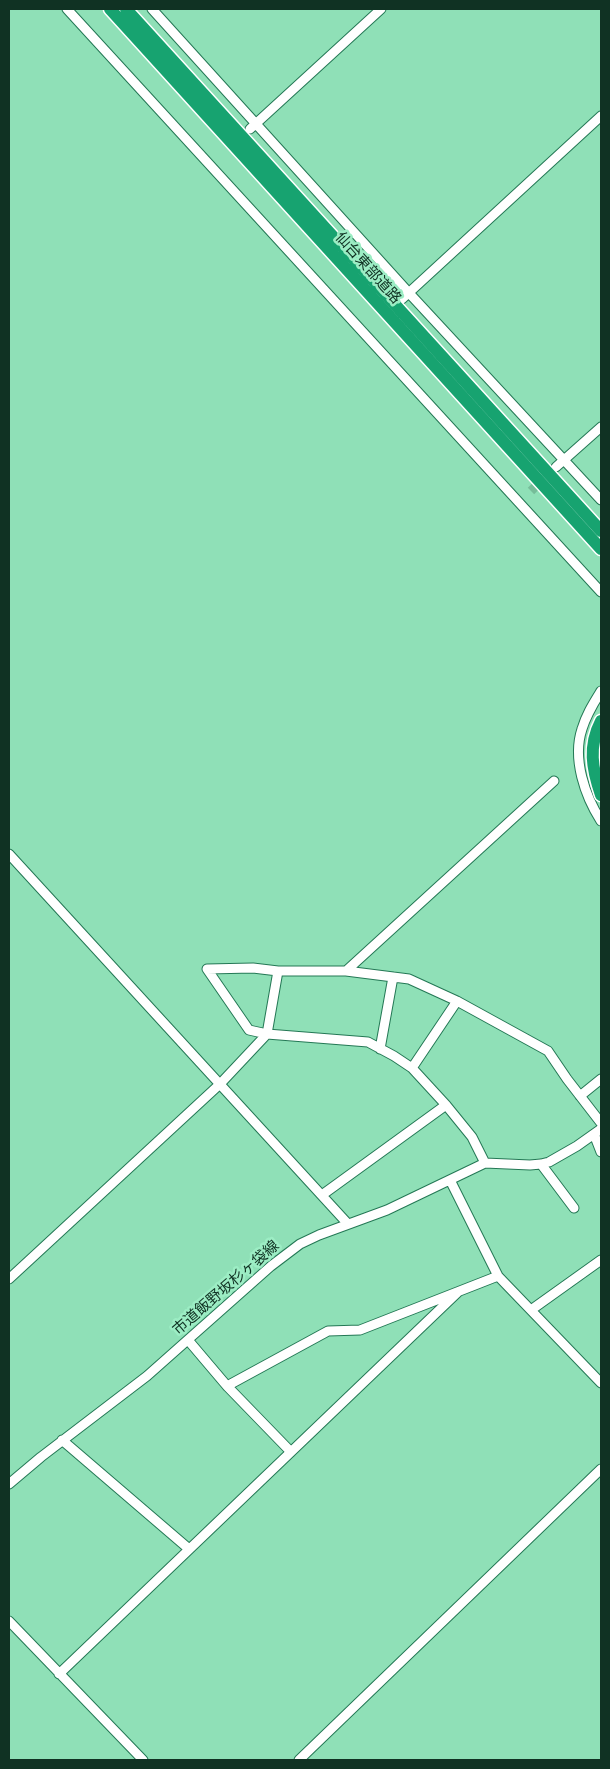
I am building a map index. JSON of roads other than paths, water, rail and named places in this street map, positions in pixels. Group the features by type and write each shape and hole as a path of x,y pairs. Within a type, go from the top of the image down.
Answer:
{"highway":[{"name":"仙台東部道路","path":"110,9 519,449 601,531"},
{"name":"仙台東部道路","path":"126,9 519,449 601,550"},
{"path":"519,449 601,521"},
{"path":"519,449 601,559"},
{"path":"601,720 594,738 592,760 593,770 601,795"}],"street":[{"path":"67,9 601,592"},
{"path":"152,9 253,127 405,296 601,500"},
{"path":"253,127 381,9"},
{"path":"405,296 601,116"},
{"path":"556,467 601,427"},
{"path":"601,691 589,710 578,744 581,775 595,811 601,821"},
{"path":"346,972 554,781"},
{"path":"9,854 348,1224"},
{"path":"486,1163 472,1137 412,1068 368,1042 268,1034 249,1030 207,969 252,968 278,971 346,972 409,979 457,1002 548,1051 601,1123"},
{"path":"9,1279 220,1084 268,1034 278,971"},
{"path":"380,1049 393,977"},
{"path":"412,1068 457,1002"},
{"path":"580,1096 601,1079"},
{"path":"322,1195 446,1105"},
{"path":"598,1131 601,1152"},
{"name":"市道飯野坂杉ヶ袋線","path":"9,1484 62,1440 147,1376 286,1253 319,1235 387,1210 486,1163 541,1164 549,1162 598,1131"},
{"path":"541,1164 574,1208"},
{"path":"450,1180 498,1276 601,1383"},
{"path":"531,1310 601,1260"},
{"path":"227,1386 328,1331 360,1330 498,1276"},
{"path":"59,1674 458,1292"},
{"path":"188,1340 227,1386 291,1452"},
{"path":"62,1440 189,1549"},
{"path":"299,1760 601,1469"},
{"path":"10,1627 143,1760"}],"tunnel":[{"path":"531,491 543,479"}]}
